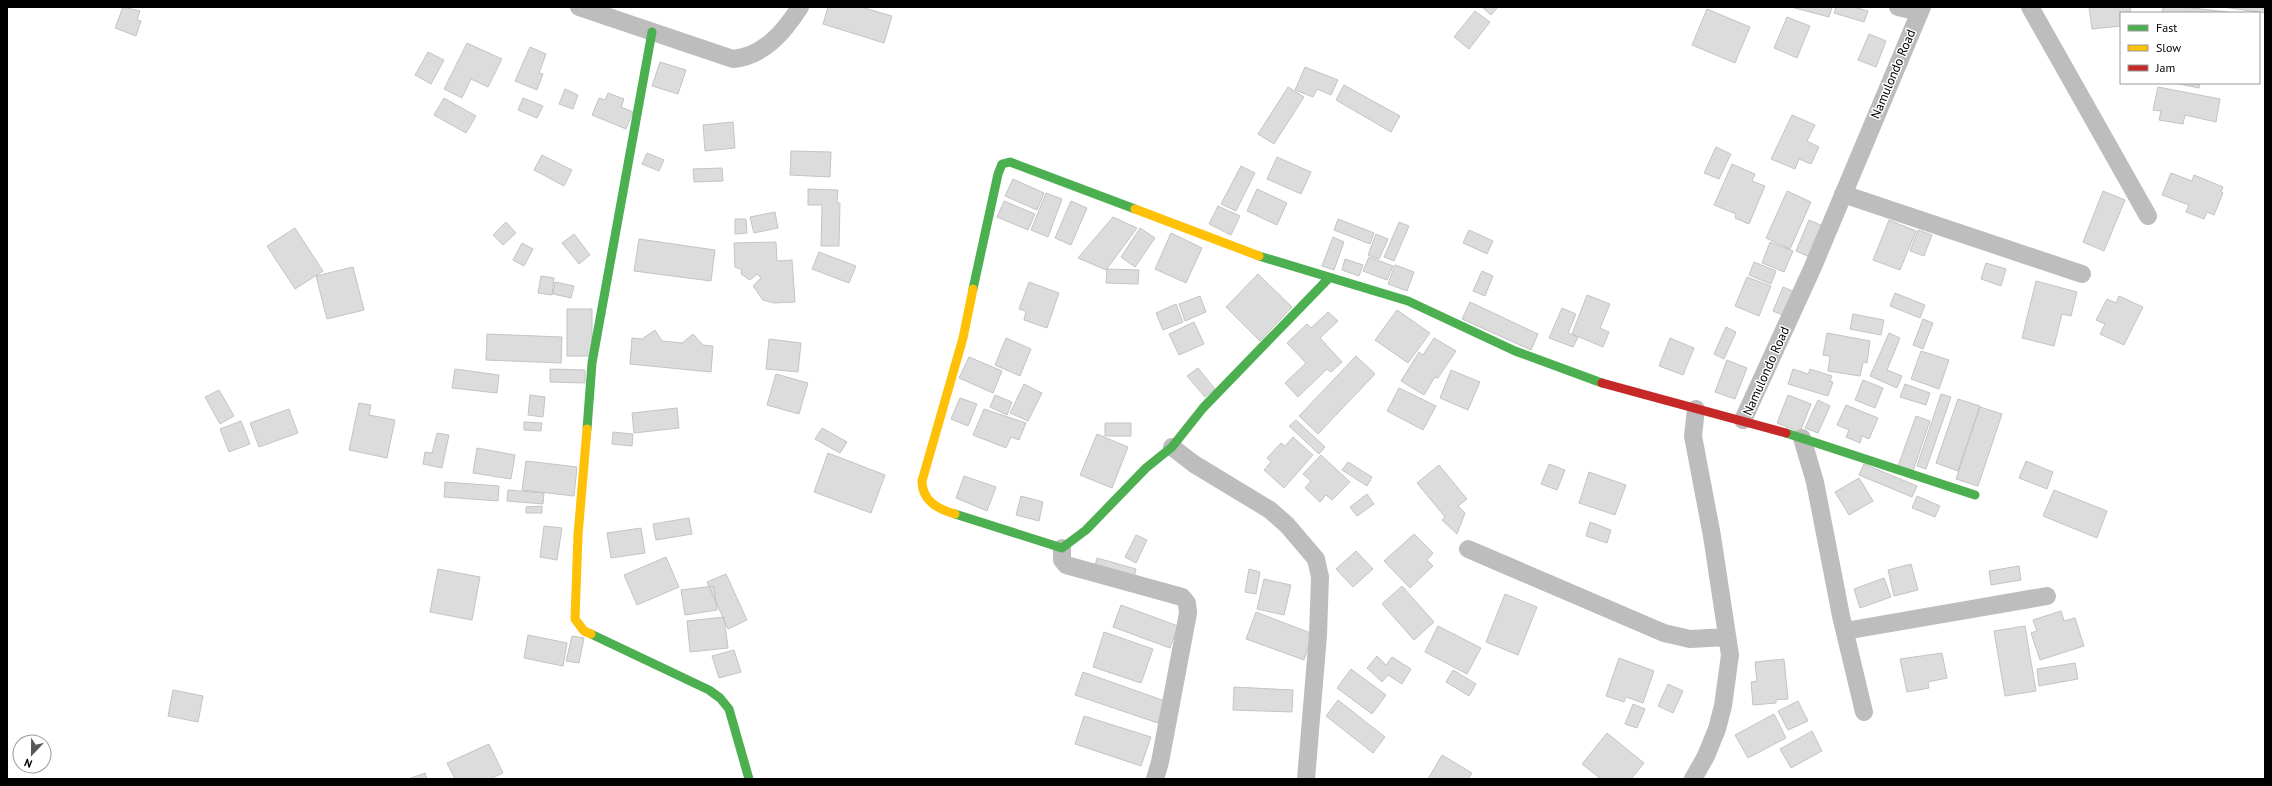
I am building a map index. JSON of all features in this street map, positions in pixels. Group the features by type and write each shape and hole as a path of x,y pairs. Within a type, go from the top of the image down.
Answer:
{"street":[{"path":"579,7 733,59 744,58 772,42 792,20 800,7"},
{"path":"1898,7 1921,10"},
{"path":"2030,7 2148,216"},
{"name":"Namulondo Road","path":"1921,10 1812,269 1743,420 1802,438 1975,496"},
{"path":"652,32 592,363 578,535 575,619 584,631 709,690 720,698 729,708 750,779"},
{"path":"1062,548 940,508 927,500 921,488 963,338 998,174 1002,164 1010,162 1215,240 1328,279 1408,301 1435,312 1515,351 1578,375 1627,391 1743,420"},
{"path":"1843,194 2082,274"},
{"path":"1062,548 1086,530 1146,468 1172,447 1203,408 1328,279"},
{"path":"1693,779 1706,756 1723,706 1730,655 1712,536 1693,436 1696,409"},
{"path":"1802,438 1815,482 1845,631 1864,712"},
{"path":"1172,447 1194,464 1270,510 1287,526 1316,559 1320,577 1318,635 1306,779"},
{"path":"1062,548 1062,560 1066,565 1182,597 1187,604 1183,636 1160,762 1155,779"},
{"path":"1468,549 1664,633 1690,639 1727,638"},
{"path":"1845,631 2047,596"}],"building":[{"path":"123,7 140,11 137,20 141,21 136,36 115,28"},
{"path":"828,7 861,7 892,16 884,43 823,24"},
{"path":"1482,7 1498,7 1491,15"},
{"path":"1791,7 1832,7 1829,17"},
{"path":"1836,7 1854,7 1868,11 1864,22 1834,13"},
{"path":"2089,7 2130,7 2131,12 2120,12 2120,26 2092,29"},
{"path":"2163,7 2183,7 2228,12 2162,12"},
{"path":"2223,7 2265,7 2265,13"},
{"path":"1707,9 1750,27 1735,63 1692,45"},
{"path":"1475,11 1490,22 1469,49 1454,37"},
{"path":"1787,17 1810,26 1797,58 1774,48"},
{"path":"1869,34 1886,41 1876,67 1858,60"},
{"path":"467,43 502,59 488,87 471,79 462,98 444,89"},
{"path":"530,47 546,54 539,73 543,74 537,90 515,81"},
{"path":"428,52 444,60 431,84 415,75"},
{"path":"660,62 686,70 678,94 652,86"},
{"path":"1305,67 1338,80 1331,95 1317,89 1313,97 1295,90"},
{"path":"2180,84 2200,84 2199,88"},
{"path":"1344,85 1400,116 1391,132 1336,100"},
{"path":"1288,87 1304,97 1274,144 1258,134"},
{"path":"2158,87 2220,99 2216,122 2185,115 2183,124 2159,120 2161,111 2153,110"},
{"path":"565,89 578,95 573,109 559,104"},
{"path":"608,93 624,99 621,107 633,112 626,129 592,115 599,98 605,100"},
{"path":"444,98 476,116 466,133 434,115"},
{"path":"523,98 543,106 537,118 518,110"},
{"path":"1792,115 1815,125 1807,141 1819,147 1811,164 1799,159 1795,169 1771,159"},
{"path":"733,122 735,148 705,151 703,125"},
{"path":"1716,147 1731,154 1719,179 1704,173"},
{"path":"791,151 831,152 830,177 790,175"},
{"path":"647,153 664,160 659,171 642,164"},
{"path":"542,155 572,170 564,186 534,170"},
{"path":"1277,157 1311,172 1301,194 1267,179"},
{"path":"1732,164 1755,174 1752,181 1765,186 1749,224 1735,218 1736,214 1714,205"},
{"path":"1241,166 1255,173 1236,211 1221,204"},
{"path":"722,168 723,181 694,182 693,169"},
{"path":"2171,173 2192,181 2194,175 2223,187 2221,192 2223,193 2214,215 2207,212 2204,219 2186,212 2189,205 2162,195"},
{"path":"1013,179 1044,193 1037,210 1005,196"},
{"path":"808,189 838,190 837,203 840,203 839,246 821,246 822,205 808,205"},
{"path":"1257,189 1287,203 1277,225 1247,211"},
{"path":"1787,191 1811,202 1790,249 1766,238"},
{"path":"2103,191 2125,200 2104,251 2083,242"},
{"path":"1046,193 1062,199 1048,237 1031,230"},
{"path":"1004,201 1035,214 1028,230 997,217"},
{"path":"1071,201 1087,208 1071,245 1055,238"},
{"path":"1218,206 1240,216 1231,235 1209,224"},
{"path":"775,212 778,228 754,233 750,217"},
{"path":"1113,217 1137,228 1106,270 1078,258"},
{"path":"735,219 746,219 747,233 735,234"},
{"path":"1338,219 1374,233 1370,244 1334,230"},
{"path":"1809,220 1825,227 1812,258 1796,251"},
{"path":"1889,220 1916,231 1900,270 1873,260"},
{"path":"506,222 516,233 503,245 493,235"},
{"path":"1399,222 1409,226 1394,261 1384,257"},
{"path":"295,228 323,271 295,289 267,246"},
{"path":"1140,228 1155,238 1135,267 1121,257"},
{"path":"1469,230 1493,241 1487,254 1463,243"},
{"path":"1918,230 1932,235 1924,256 1910,251"},
{"path":"1171,233 1202,248 1186,283 1155,269"},
{"path":"574,234 590,255 579,264 562,243"},
{"path":"1376,234 1388,239 1379,259 1368,255"},
{"path":"1333,237 1344,242 1334,270 1322,266"},
{"path":"639,239 715,250 711,281 634,271"},
{"path":"776,242 777,261 792,260 795,302 774,303 763,300 753,286 761,278 757,274 750,280 741,274 742,270 735,267 734,243"},
{"path":"1770,242 1793,251 1784,272 1762,263"},
{"path":"522,243 533,249 524,266 513,260"},
{"path":"819,252 856,266 849,283 812,269"},
{"path":"1369,257 1393,266 1387,280 1363,271"},
{"path":"1345,259 1363,265 1359,276 1342,270"},
{"path":"1754,262 1776,271 1771,284 1749,275"},
{"path":"1986,263 2006,269 2001,286 1981,279"},
{"path":"1395,265 1414,272 1407,291 1388,284"},
{"path":"353,267 364,310 327,319 316,276"},
{"path":"1107,269 1139,270 1138,284 1106,283"},
{"path":"1482,271 1493,276 1485,296 1473,291"},
{"path":"1258,274 1292,307 1260,341 1226,307"},
{"path":"541,276 554,278 552,295 538,293"},
{"path":"1747,277 1771,286 1759,316 1735,306"},
{"path":"2036,281 2077,292 2071,316 2062,314 2054,346 2022,338"},
{"path":"555,282 574,286 571,298 553,294"},
{"path":"1029,282 1059,293 1047,328 1024,320 1026,311 1019,309"},
{"path":"1783,287 1795,292 1785,316 1773,311"},
{"path":"1895,293 1925,305 1920,318 1890,306"},
{"path":"1587,295 1610,304 1600,328 1609,332 1603,347 1572,334"},
{"path":"1200,296 1206,312 1185,321 1179,304"},
{"path":"2119,296 2143,307 2124,345 2100,334 2105,324 2096,320 2107,299 2116,303"},
{"path":"1470,302 1538,334 1531,350 1462,319"},
{"path":"1176,304 1183,322 1163,330 1156,313"},
{"path":"1562,308 1576,314 1568,333 1578,337 1573,347 1549,338"},
{"path":"567,309 592,309 592,356 567,356"},
{"path":"1397,310 1430,333 1408,363 1375,340"},
{"path":"1328,312 1338,321 1320,338 1342,362 1331,372 1327,369 1298,397 1285,383 1306,363 1287,343 1307,324 1311,328"},
{"path":"1853,314 1884,320 1881,335 1850,329"},
{"path":"1923,319 1933,323 1923,349 1913,345"},
{"path":"1194,322 1204,344 1179,355 1169,334"},
{"path":"1726,327 1736,332 1724,359 1714,354"},
{"path":"655,330 662,341 682,343 693,334 703,345 713,346 711,372 630,364 632,338 642,339"},
{"path":"1827,333 1870,341 1867,363 1863,362 1860,376 1828,371 1830,356 1823,355"},
{"path":"1889,333 1900,338 1887,370 1902,376 1897,388 1870,376"},
{"path":"487,334 562,337 561,363 486,360"},
{"path":"1006,338 1031,349 1020,376 995,365"},
{"path":"1434,338 1456,351 1438,378 1435,377 1424,395 1401,381 1419,352 1423,355"},
{"path":"1670,338 1694,348 1683,375 1659,366"},
{"path":"769,339 801,343 798,372 766,369"},
{"path":"1921,351 1949,360 1939,389 1911,379"},
{"path":"1356,356 1375,374 1318,434 1299,416"},
{"path":"969,357 1002,371 993,393 959,378"},
{"path":"1727,360 1747,368 1735,399 1715,392"},
{"path":"1198,368 1215,389 1205,397 1187,376"},
{"path":"455,369 499,375 497,393 452,388"},
{"path":"550,369 585,370 585,383 550,382"},
{"path":"1793,369 1808,374 1810,369 1832,376 1830,381 1833,382 1828,396 1788,384"},
{"path":"1451,370 1480,382 1468,410 1440,398"},
{"path":"776,374 808,383 799,414 767,405"},
{"path":"1863,380 1883,388 1875,408 1855,400"},
{"path":"1024,384 1042,393 1028,421 1010,413"},
{"path":"1905,384 1930,393 1926,405 1900,397"},
{"path":"1399,388 1436,406 1423,430 1387,411"},
{"path":"219,390 234,416 220,424 205,397"},
{"path":"1941,394 1951,397 1926,469 1917,466"},
{"path":"530,395 545,397 543,417 528,415"},
{"path":"995,395 1012,402 1007,415 990,407"},
{"path":"1788,395 1811,404 1800,432 1777,423"},
{"path":"960,398 977,404 968,426 951,419"},
{"path":"1958,399 1980,406 1958,471 1936,463"},
{"path":"1818,400 1830,406 1818,433 1805,428"},
{"path":"359,403 371,405 369,415 395,420 387,458 349,450"},
{"path":"1846,405 1878,418 1869,439 1862,436 1860,443 1846,437 1849,430 1837,425"},
{"path":"1980,407 2002,414 1978,486 1956,479"},
{"path":"677,408 679,428 634,433 632,413"},
{"path":"289,409 298,433 259,447 250,423"},
{"path":"984,409 1026,423 1019,440 1011,437 1006,448 973,435"},
{"path":"1916,416 1930,421 1913,471 1898,466"},
{"path":"1296,420 1325,447 1319,454 1289,426"},
{"path":"241,421 250,444 229,452 220,429"},
{"path":"524,422 542,423 541,431 524,430"},
{"path":"1105,423 1131,423 1131,436 1105,436"},
{"path":"822,428 847,442 840,453 815,439"},
{"path":"613,432 633,434 632,446 612,444"},
{"path":"437,433 449,435 442,468 423,464 425,452 432,453"},
{"path":"1097,434 1128,447 1112,488 1080,475"},
{"path":"1293,437 1313,455 1284,488 1264,470 1271,462 1267,458 1281,443 1285,446"},
{"path":"477,448 515,455 511,479 473,473"},
{"path":"828,453 885,475 871,513 814,492"},
{"path":"1321,455 1350,482 1332,500 1326,495 1320,502 1305,488 1311,481 1303,474"},
{"path":"526,461 577,467 574,496 522,490"},
{"path":"2026,461 2053,472 2047,489 2019,478"},
{"path":"1348,462 1372,477 1367,486 1342,470"},
{"path":"1549,464 1565,470 1557,490 1541,484"},
{"path":"1864,464 1917,486 1912,497 1859,475"},
{"path":"1439,465 1467,499 1458,506 1465,513 1457,534 1442,520 1445,517 1417,483"},
{"path":"1589,472 1626,485 1615,515 1579,503"},
{"path":"964,476 996,487 987,511 956,498"},
{"path":"1859,478 1873,501 1849,515 1835,492"},
{"path":"445,482 499,486 498,501 444,497"},
{"path":"508,490 544,493 543,504 507,501"},
{"path":"2054,490 2107,511 2097,538 2043,516"},
{"path":"1367,494 1374,504 1357,516 1350,507"},
{"path":"1021,496 1043,502 1039,521 1016,515"},
{"path":"1917,496 1940,506 1935,517 1912,508"},
{"path":"542,506 542,513 526,513 526,507"},
{"path":"689,518 692,534 656,540 653,524"},
{"path":"1590,522 1611,530 1607,543 1586,536"},
{"path":"544,526 562,528 557,560 540,557"},
{"path":"641,528 645,553 611,558 607,533"},
{"path":"1414,534 1433,553 1427,560 1433,566 1410,588 1384,561"},
{"path":"1136,535 1147,540 1136,563 1125,557"},
{"path":"1356,551 1373,569 1353,587 1336,569"},
{"path":"666,557 679,587 637,605 624,575"},
{"path":"1097,558 1136,569 1134,577 1095,566"},
{"path":"1911,564 1918,590 1894,596 1888,570"},
{"path":"2019,566 2021,580 1991,585 1989,571"},
{"path":"438,569 480,577 472,620 430,612"},
{"path":"1249,569 1260,572 1256,594 1245,592"},
{"path":"726,574 747,620 728,629 707,582"},
{"path":"1884,578 1891,597 1860,608 1854,589"},
{"path":"1264,579 1291,585 1284,615 1257,609"},
{"path":"714,586 717,610 685,615 681,590"},
{"path":"1402,586 1434,622 1414,640 1382,604"},
{"path":"1505,594 1537,607 1518,655 1486,642"},
{"path":"1121,605 1178,626 1170,648 1113,627"},
{"path":"2061,611 2064,621 2075,618 2084,646 2040,660 2031,633 2037,631 2033,620"},
{"path":"1256,612 1313,634 1304,660 1246,639"},
{"path":"724,617 728,648 690,652 687,621"},
{"path":"1438,626 1481,648 1467,674 1425,652"},
{"path":"2025,626 2036,691 2005,696 1994,631"},
{"path":"1104,632 1153,649 1141,683 1093,667"},
{"path":"528,635 567,643 563,666 524,658"},
{"path":"572,636 584,638 579,663 566,661"},
{"path":"734,650 741,672 719,678 712,656"},
{"path":"1942,653 1947,678 1928,682 1929,688 1907,692 1900,659"},
{"path":"1377,656 1386,665 1392,657 1411,669 1402,684 1388,675 1382,682 1367,668"},
{"path":"1619,658 1654,671 1643,703 1626,697 1624,702 1606,696"},
{"path":"1784,659 1788,699 1776,700 1776,703 1753,705 1751,682 1757,681 1755,662"},
{"path":"2075,663 2078,679 2039,686 2037,669"},
{"path":"1351,669 1386,695 1372,714 1337,688"},
{"path":"1453,670 1476,684 1469,696 1446,682"},
{"path":"1083,672 1165,701 1158,723 1075,695"},
{"path":"1668,684 1683,691 1673,713 1658,706"},
{"path":"1234,687 1293,690 1292,712 1233,710"},
{"path":"173,690 203,696 198,722 168,716"},
{"path":"1338,700 1385,737 1373,753 1326,716"},
{"path":"1798,701 1808,721 1788,730 1778,711"},
{"path":"1633,704 1645,709 1637,728 1625,724"},
{"path":"1774,714 1786,738 1748,758 1735,735"},
{"path":"1084,716 1151,737 1141,766 1075,744"},
{"path":"1812,731 1822,751 1791,768 1780,749"},
{"path":"1607,733 1644,763 1631,779 1601,779 1582,764"},
{"path":"489,744 503,773 490,779 455,779 447,763"},
{"path":"1442,755 1472,773 1468,779 1428,779"},
{"path":"425,773 427,779 408,779"}],"traffic: fast":[{"path":"587,429 592,363 652,32"},
{"path":"973,289 998,174 1002,164 1010,162 1135,209"},
{"path":"1259,256 1408,301 1515,351 1602,383"},
{"path":"955,514 1062,548 1086,530 1146,468 1172,447 1203,408 1328,279"},
{"path":"1786,433 1975,495"},
{"path":"591,634 709,690 720,698 729,709 749,779"}],"traffic: slow":[{"path":"1135,209 1259,256"},
{"path":"955,514 943,510 932,503 925,494 922,481 963,338 973,289"},
{"path":"587,429 578,535 575,619 584,631 591,634"}],"traffic: jam":[{"path":"1602,383 1786,433"}]}
